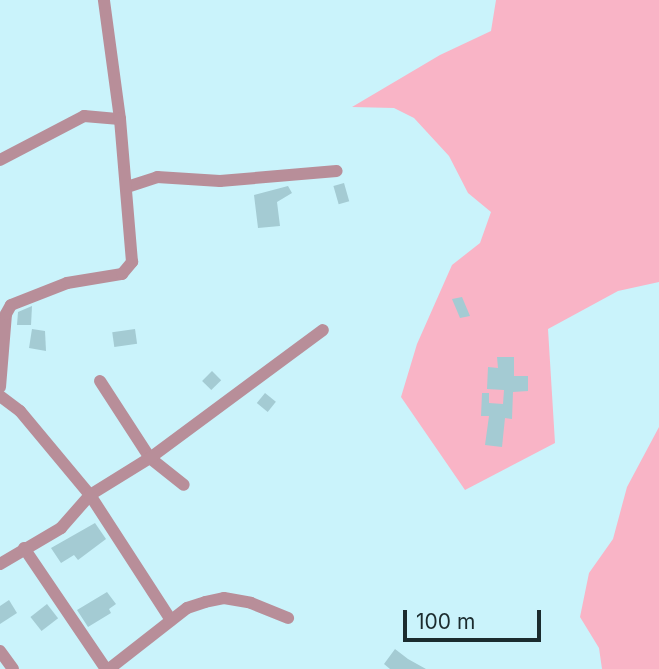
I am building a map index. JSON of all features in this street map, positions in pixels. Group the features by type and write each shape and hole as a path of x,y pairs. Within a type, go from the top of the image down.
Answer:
{"street":[{"path":"0,387 6,314 11,305 67,283 122,274 132,262 120,119 104,0"},
{"path":"0,160 84,116 120,119"},
{"path":"127,187 157,177 220,181 337,171"},
{"path":"0,564 61,528 90,495 150,458 323,330"},
{"path":"100,381 150,458 184,485"},
{"path":"0,396 20,411 90,495 171,620"},
{"path":"24,548 107,669 187,608 224,598 288,618"},
{"path":"0,651 13,669"}],"shaded area":[{"path":"496,0 659,0 659,282 618,291 548,329 555,443 465,490 401,397 417,344 452,265 480,243 491,212 468,193 449,156 414,118 394,108 352,107 440,55 491,31"},
{"path":"659,427 659,669 602,669 599,648 580,617 589,573 613,539 627,487"}],"building":[{"path":"344,183 349,201 339,204 333,186"},
{"path":"288,186 292,193 277,202 280,226 258,228 254,195"},
{"path":"462,297 470,316 460,318 452,299"},
{"path":"32,306 31,325 17,325 18,312"},
{"path":"32,329 45,331 46,351 29,348"},
{"path":"135,329 137,344 114,347 112,332"},
{"path":"497,357 514,357 514,376 528,376 528,391 513,392 512,419 505,418 502,447 485,445 489,416 481,416 482,393 489,393 489,403 503,404 504,390 487,389 488,367 498,368"},
{"path":"212,371 221,380 211,390 202,381"},
{"path":"265,393 276,402 268,412 257,403"},
{"path":"95,523 106,539 78,560 74,555 61,563 51,548"},
{"path":"107,592 116,604 109,609 111,613 88,627 77,610"},
{"path":"9,600 17,613 0,624 0,606"},
{"path":"47,604 58,618 42,631 30,617"},
{"path":"395,649 426,669 390,669 384,664"}]}
